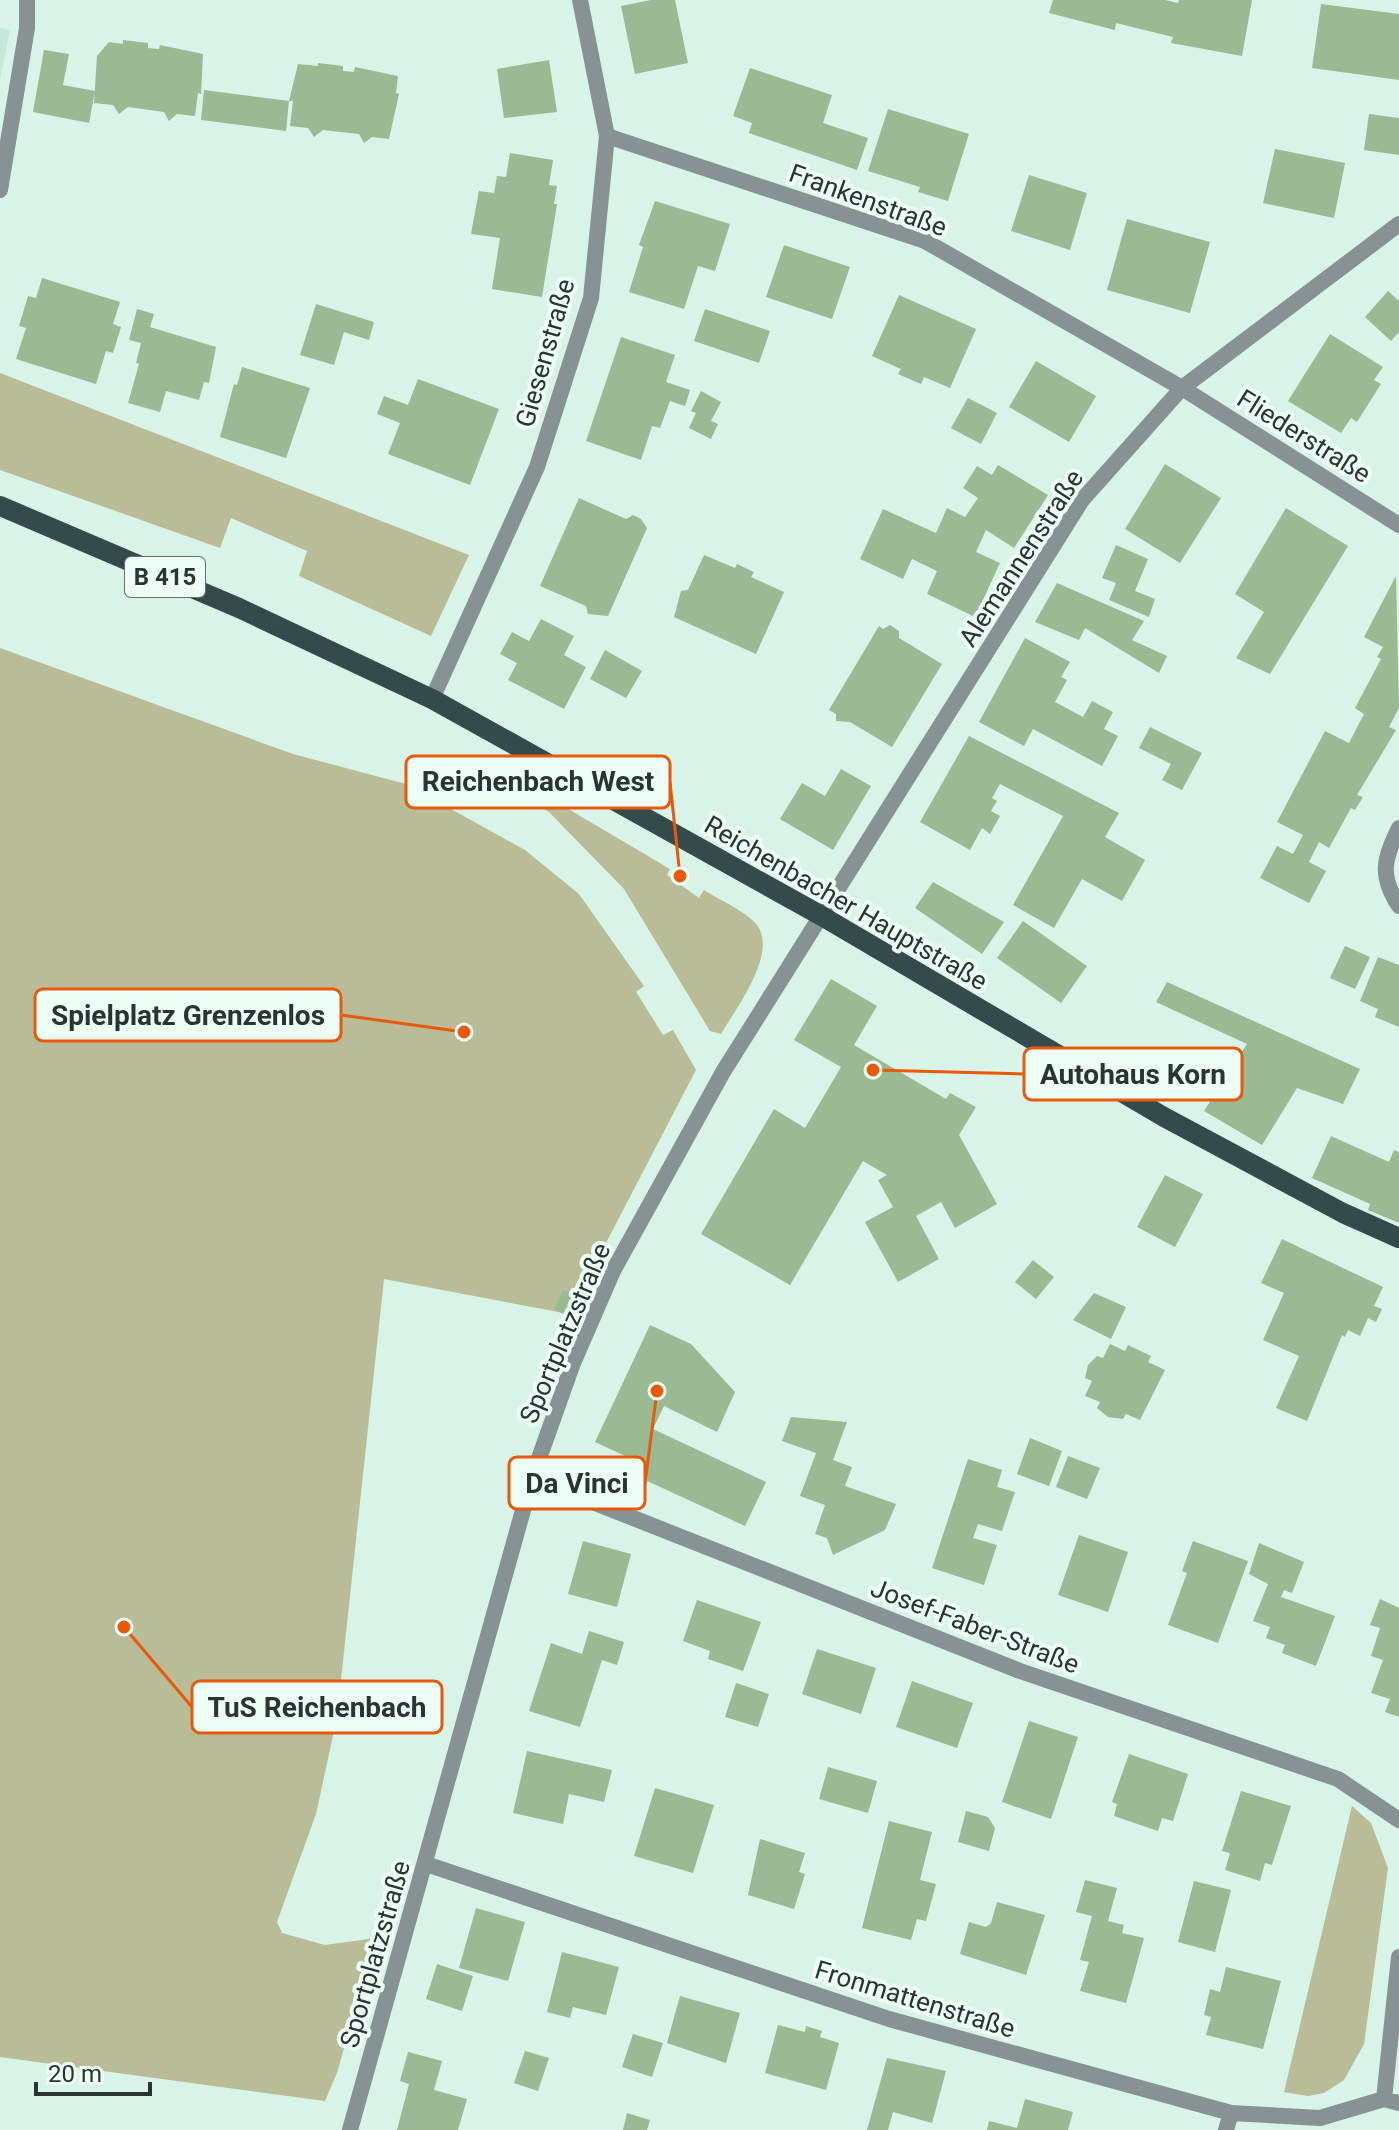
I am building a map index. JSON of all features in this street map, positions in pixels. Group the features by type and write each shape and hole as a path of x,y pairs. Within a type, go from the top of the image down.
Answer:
{"main road":[{"name":"Reichenbacher Hauptstraße","path":"0,506 239,608 432,699 820,915 1164,1117 1343,1213 1399,1238"}],"street":[{"path":"0,190 27,28 27,0"},
{"name":"Giesenstraße","path":"432,699 537,467 591,298 607,136 580,0"},
{"name":"Frankenstraße","path":"607,136 925,241 1182,388"},
{"name":"Alemannenstraße","path":"820,915 1082,500 1182,388 1399,224"},
{"name":"Fliederstraße","path":"1182,388 1399,525"},
{"path":"1399,828 1385,858 1387,888 1399,906"},
{"name":"Sportplatzstraße","path":"350,2130 532,1478 573,1363 613,1271 723,1072 820,915"},
{"name":"Josef-Faber-Straße","path":"532,1478 1020,1671 1338,1779 1399,1820"},
{"name":"Fronmattenstraße","path":"426,1864 889,2019 1231,2113 1320,2118 1391,2101"},
{"path":"1391,2101 1399,1957"},
{"path":"1226,2130 1231,2113"}],"shaded area":[{"path":"0,28 10,30 0,81"},
{"path":"0,373 469,555 431,636 299,576 307,551 231,518 220,548 0,470"},
{"path":"0,648 293,754 406,784 525,850 579,894 644,986 636,992 663,1035 673,1030 696,1070 569,1314 384,1279 337,1717 316,1814 277,1922 282,1933 325,1945 375,1938 337,2073 325,2101 0,2057"},
{"path":"497,767 670,869 667,875 699,898 704,890 739,910 757,925 762,937 759,965 745,996 721,1034 710,1031 624,889 549,812 491,772"},
{"path":"1352,1806 1371,1823 1388,1868 1364,2044 1344,2080 1324,2093 1308,2096 1284,2092"}],"building":[{"path":"651,0 675,0 688,63 635,74 621,6"},
{"path":"1053,0 1165,0 1178,3 1179,0 1252,0 1242,56 1171,43 1173,37 1116,23 1115,30 1049,13"},
{"path":"1321,4 1399,14 1399,80 1312,68"},
{"path":"123,40 148,43 148,48 159,49 160,45 203,54 201,94 198,93 195,116 177,114 169,121 164,112 128,107 119,114 113,105 94,103 97,56 109,42 123,44"},
{"path":"44,50 69,54 63,85 95,91 89,123 33,112"},
{"path":"549,60 557,112 504,118 497,69"},
{"path":"318,63 343,66 343,71 354,72 355,67 398,76 396,93 399,94 389,139 372,137 364,143 359,134 323,130 314,137 308,128 290,126 293,101 289,101 298,64 318,66"},
{"path":"750,68 832,95 823,123 868,138 857,170 749,133 752,123 733,116"},
{"path":"204,90 289,101 286,131 201,120"},
{"path":"888,109 969,134 948,201 918,192 920,187 868,171"},
{"path":"1369,114 1399,118 1399,155 1364,150"},
{"path":"1275,149 1345,163 1334,218 1263,203"},
{"path":"510,153 553,160 549,185 557,186 554,204 557,204 542,297 492,289 500,238 471,234 479,191 494,193 497,176 506,177"},
{"path":"1029,175 1087,193 1070,250 1011,231"},
{"path":"655,201 730,224 715,271 698,266 684,309 629,292 643,247 639,245"},
{"path":"1127,219 1210,242 1190,313 1107,290"},
{"path":"784,245 850,267 832,319 766,297"},
{"path":"42,278 120,302 113,324 121,327 113,353 106,351 96,384 16,359 26,328 19,326 28,296 36,298"},
{"path":"1388,291 1399,301 1399,332 1391,341 1365,317"},
{"path":"899,295 976,329 950,388 924,377 921,384 898,374 901,369 872,356"},
{"path":"316,304 374,322 369,340 344,332 334,365 300,355"},
{"path":"137,309 154,314 150,327 216,347 209,383 204,382 199,400 166,391 160,412 128,403 139,364 136,363 141,343 129,340"},
{"path":"705,309 770,331 759,363 694,341"},
{"path":"1330,334 1383,367 1374,380 1381,384 1357,422 1351,418 1341,433 1288,401"},
{"path":"621,337 675,355 666,382 690,390 685,406 670,401 660,428 652,426 641,460 586,441"},
{"path":"1036,361 1096,396 1069,442 1009,407"},
{"path":"242,367 310,388 286,458 220,437 234,384 237,385"},
{"path":"418,379 499,409 470,485 388,454 400,423 377,414 384,396 408,405"},
{"path":"701,391 721,402 711,421 718,424 711,439 689,428 696,413 691,411"},
{"path":"968,398 997,413 981,444 951,428"},
{"path":"1165,464 1221,498 1180,563 1125,529"},
{"path":"998,465 1048,495 1014,548 986,530 976,552 1000,563 975,617 927,594 937,571 912,559 903,579 860,559 883,509 936,533 947,508 965,517 978,498 963,488 977,466 992,475"},
{"path":"579,498 626,519 633,515 641,519 647,528 608,616 588,614 586,606 540,586"},
{"path":"1286,508 1348,546 1270,674 1236,658 1264,612 1235,594"},
{"path":"1116,545 1148,559 1135,591 1155,599 1149,617 1109,600 1116,583 1102,578"},
{"path":"704,555 735,568 737,564 754,572 751,577 784,592 756,654 674,617 681,591 688,590"},
{"path":"1396,576 1399,708 1389,727 1396,730 1357,795 1363,797 1355,810 1351,808 1329,848 1319,842 1309,862 1326,871 1309,903 1260,878 1277,846 1293,854 1303,835 1277,822 1325,731 1349,743 1364,714 1355,708 1381,659 1377,657 1383,647 1364,637"},
{"path":"1057,583 1144,621 1132,640 1167,656 1159,673 1085,628 1079,640 1035,622"},
{"path":"541,619 574,636 564,655 586,667 564,709 508,680 517,663 500,654 512,632 529,641"},
{"path":"890,625 899,631 899,638 942,664 892,747 850,722 836,721 836,714 829,710 879,626 883,629"},
{"path":"1025,638 1070,662 1061,677 1067,680 1055,702 1083,717 1092,701 1113,712 1104,729 1118,736 1102,766 1033,729 1024,746 979,722"},
{"path":"605,650 642,671 626,698 590,679"},
{"path":"1150,727 1202,753 1182,790 1162,780 1171,764 1139,748"},
{"path":"969,736 1119,813 1105,837 1145,860 1122,901 1082,879 1054,928 1013,905 1063,816 1000,784 992,798 997,801 991,811 1000,816 990,834 982,828 970,850 920,822"},
{"path":"841,769 871,786 833,850 780,819 802,783 825,796"},
{"path":"933,882 1004,922 982,954 915,908"},
{"path":"1023,921 1087,966 1061,1003 997,958"},
{"path":"1345,946 1370,957 1355,989 1330,978"},
{"path":"1378,957 1399,965 1399,1027 1375,1017 1378,1009 1360,1001"},
{"path":"831,979 877,1006 854,1045 946,1099 950,1093 976,1107 959,1135 997,1204 955,1228 941,1202 916,1216 939,1259 898,1282 865,1222 893,1207 878,1180 887,1175 863,1161 790,1285 701,1234 774,1109 805,1128 841,1067 794,1040"},
{"path":"1167,982 1360,1069 1343,1104 1297,1088 1262,1145 1204,1111 1247,1044 1156,1002"},
{"path":"1331,1136 1389,1162 1394,1150 1399,1152 1399,1223 1368,1210 1370,1204 1312,1178"},
{"path":"1165,1175 1203,1194 1175,1247 1137,1227"},
{"path":"1282,1239 1383,1287 1374,1306 1382,1309 1376,1322 1368,1318 1360,1336 1348,1330 1345,1337 1342,1335 1307,1421 1276,1408 1299,1356 1263,1340 1284,1293 1261,1283"},
{"path":"1033,1260 1054,1277 1036,1299 1015,1282"},
{"path":"563,1290 581,1298 572,1317 554,1310"},
{"path":"1094,1293 1126,1307 1111,1339 1073,1320"},
{"path":"650,1325 691,1344 735,1392 717,1432 664,1406 653,1429 766,1482 745,1526 632,1474 638,1462 595,1442"},
{"path":"1110,1344 1125,1351 1128,1345 1151,1356 1148,1362 1165,1370 1140,1420 1126,1414 1123,1419 1108,1417 1097,1408 1100,1402 1085,1396 1092,1381 1085,1378 1088,1365 1097,1356 1103,1358"},
{"path":"791,1417 847,1422 833,1460 852,1467 845,1486 896,1504 885,1530 833,1555 827,1538 815,1534 825,1505 800,1496 816,1453 782,1441"},
{"path":"1030,1438 1062,1451 1049,1486 1017,1474"},
{"path":"1068,1456 1100,1468 1087,1499 1056,1487"},
{"path":"968,1459 1002,1470 997,1487 1015,1492 1002,1531 978,1524 973,1538 997,1545 984,1585 932,1568"},
{"path":"1079,1535 1128,1552 1108,1612 1058,1595"},
{"path":"583,1541 631,1554 617,1607 568,1594"},
{"path":"1193,1541 1248,1561 1218,1643 1168,1625 1187,1573 1182,1571"},
{"path":"1259,1543 1304,1562 1292,1593 1284,1590 1281,1597 1335,1616 1316,1666 1282,1653 1285,1645 1266,1638 1270,1627 1253,1621 1268,1584 1249,1574"},
{"path":"1380,1599 1399,1608 1399,1717 1385,1712 1390,1699 1371,1693 1383,1660 1371,1656 1380,1628 1370,1625"},
{"path":"697,1600 761,1622 743,1671 708,1659 710,1651 683,1641"},
{"path":"589,1631 624,1642 617,1665 602,1660 580,1727 529,1711 551,1643 582,1654"},
{"path":"817,1649 876,1668 861,1714 802,1694"},
{"path":"912,1681 973,1703 957,1748 896,1727"},
{"path":"736,1683 769,1694 758,1727 725,1717"},
{"path":"1029,1721 1078,1737 1051,1819 1002,1802"},
{"path":"527,1751 612,1770 604,1802 569,1794 563,1824 513,1813"},
{"path":"1129,1754 1188,1774 1173,1821 1162,1818 1158,1831 1114,1816 1117,1804 1112,1802"},
{"path":"828,1767 877,1781 868,1813 819,1799"},
{"path":"655,1788 714,1805 693,1873 634,1856"},
{"path":"1241,1791 1291,1806 1272,1865 1265,1863 1260,1881 1225,1870 1230,1853 1222,1851"},
{"path":"966,1811 988,1817 995,1828 989,1851 958,1842"},
{"path":"889,1821 932,1832 920,1880 936,1884 926,1921 917,1919 911,1940 862,1928"},
{"path":"760,1839 805,1853 799,1872 805,1874 794,1909 748,1895"},
{"path":"1085,1880 1117,1888 1108,1921 1124,1925 1122,1933 1144,1938 1126,2003 1080,1991 1089,1962 1080,1960 1092,1916 1076,1912"},
{"path":"1194,1881 1231,1890 1215,1952 1178,1942"},
{"path":"997,1902 1045,1915 1026,1975 960,1954 969,1922 986,1927 991,1923"},
{"path":"476,1908 525,1922 508,1981 459,1968"},
{"path":"562,1952 619,1967 606,2015 573,2007 570,2018 547,2012"},
{"path":"437,1964 473,1976 462,2011 426,1999"},
{"path":"1226,1967 1281,1981 1263,2049 1206,2035 1211,2017 1204,2015 1210,1989 1220,1992"},
{"path":"680,1996 740,2013 726,2063 667,2043"},
{"path":"778,2025 805,2032 806,2026 822,2031 820,2037 839,2043 826,2090 765,2073"},
{"path":"633,2034 663,2043 652,2077 622,2067"},
{"path":"525,2051 549,2058 538,2091 514,2083"},
{"path":"408,2052 442,2061 434,2090 467,2099 458,2130 397,2130 409,2084 400,2081"},
{"path":"887,2058 946,2071 932,2123 893,2112 888,2130 867,2130"},
{"path":"1025,2099 1073,2112 1068,2130 987,2130 989,2121 1017,2128"},
{"path":"627,2113 650,2120 647,2130 623,2130"}],"place":[{"name":"Reichenbach West","path":"680,876"},
{"name":"Spielplatz Grenzenlos","path":"464,1032"},
{"name":"Autohaus Korn","path":"873,1070"},
{"name":"Da Vinci","path":"657,1391"},
{"name":"TuS Reichenbach","path":"124,1627"}]}
